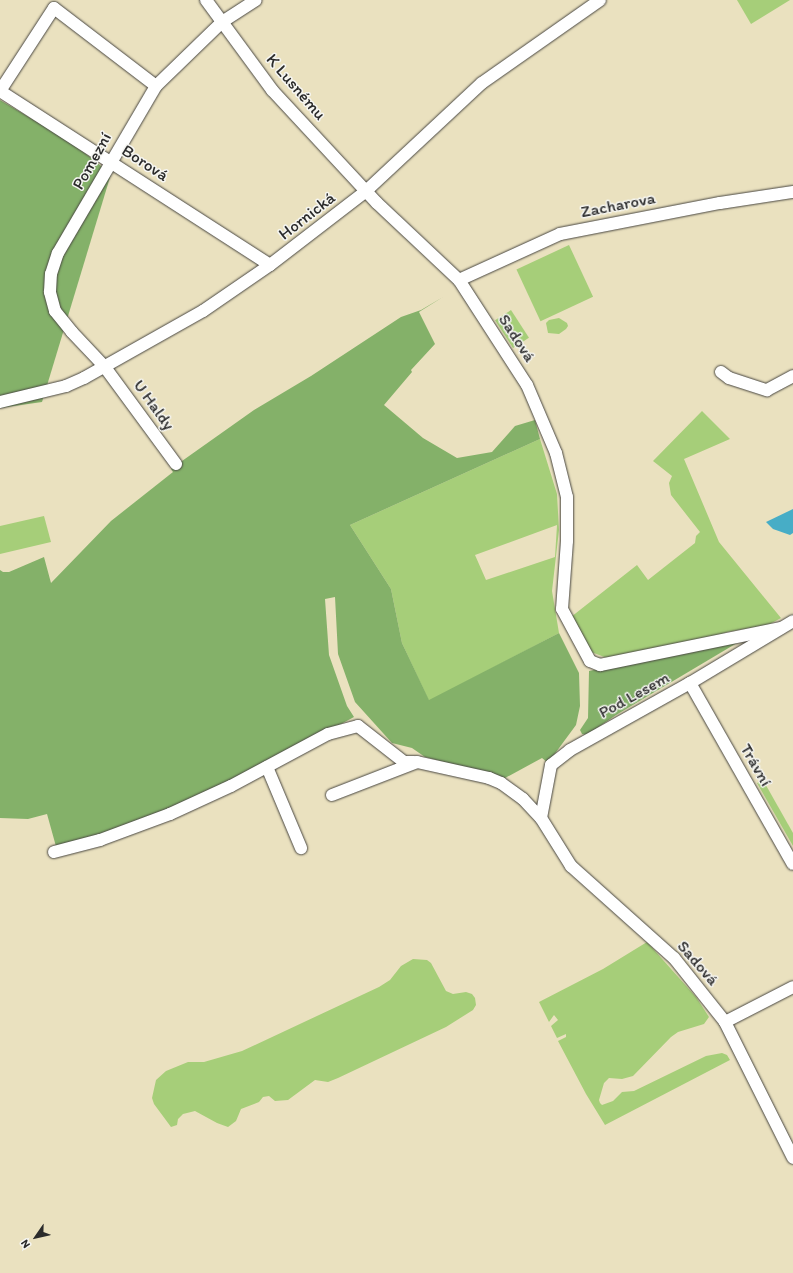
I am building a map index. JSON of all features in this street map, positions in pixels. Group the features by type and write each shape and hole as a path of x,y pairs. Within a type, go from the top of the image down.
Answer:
{"street":[{"name":"K Lusnému","path":"206,0 272,90 366,191"},
{"name":"Pomezní","path":"104,366 72,332 55,311 50,292 51,274 58,253 94,193 110,161 156,86 222,22 256,0"},
{"name":"Hornická","path":"0,402 66,386 203,311 270,265 366,191 482,83 600,0"},
{"name":"Borová","path":"156,86 54,8 0,91 270,265"},
{"name":"Sadová","path":"366,191 459,280 527,385 551,438 567,497 567,541 562,609 590,660 600,664 618,661"},
{"name":"Zacharova","path":"459,280 560,234 720,203 793,192"},
{"name":"U Haldy","path":"104,366 176,464"},
{"path":"721,372 729,378 767,390 793,376"},
{"name":"Pod Lesem","path":"541,818 551,765 570,750 690,683 793,621"},
{"name":"Pod Lesem","path":"618,661 781,628"},
{"name":"Trávní","path":"690,683 793,864"},
{"name":"Sadová","path":"267,767 328,734 358,726 404,762 417,762 489,778 501,783 523,799 541,818 571,866 674,958 725,1022 793,1158"},
{"path":"332,794 417,762"},
{"path":"54,852 100,840 170,814 267,767 301,848"},
{"path":"725,1022 793,987"}],"green space":[{"path":"737,0 790,0 751,24"},
{"path":"0,100 71,142 111,174 42,402 0,408"},
{"path":"569,245 593,297 541,321 516,270"},
{"path":"443,297 419,312 435,344 411,370 412,372 384,405 423,438 457,458 492,452 515,426 535,420 540,439 350,525 391,589 402,643 429,700 559,633 579,673 580,706 576,725 548,763 542,758 505,778 425,757 412,748 392,743 355,702 338,654 335,597 325,599 329,655 347,706 354,717 254,771 197,799 57,850 47,814 28,819 0,818 0,570 3,572 9,572 44,557 51,583 111,521 173,472 171,469 254,410 311,376 401,317 421,310"},
{"path":"511,310 529,338 513,348 495,320"},
{"path":"559,318 567,323 568,326 566,329 559,334 548,333 546,323 549,320"},
{"path":"702,411 730,439 684,459 719,542 781,618 768,625 727,632 707,640 607,658 586,650 571,617 637,565 648,580 695,543 696,536 700,532 671,495 669,483 672,476 653,461"},
{"path":"540,439 557,494 559,530 552,591 559,633 429,701 402,643 391,589 350,525","holes":["557,525 555,557 486,580 475,555"]},
{"path":"44,516 51,542 0,554 0,526"},
{"path":"742,640 616,715 587,735 582,734 580,730 588,718 589,671"},
{"path":"763,780 793,833 793,846 757,783"},
{"path":"647,942 696,997 709,1017 704,1024 678,1032 671,1037 633,1076 622,1079 609,1078 604,1083 599,1100 600,1103 602,1105 613,1101 622,1092 634,1091 706,1056 722,1053 727,1055 730,1060 605,1125 586,1094 558,1041 566,1037 566,1034 557,1038 551,1026 558,1020 554,1015 549,1022 539,1002 603,969"},
{"path":"413,959 427,960 431,963 446,991 453,994 466,992 472,994 475,998 476,1005 473,1010 446,1027 338,1078 328,1082 315,1080 288,1100 275,1101 269,1096 263,1097 259,1102 241,1109 236,1121 228,1127 195,1111 183,1114 178,1119 177,1125 171,1127 154,1104 152,1098 156,1080 166,1071 188,1062 204,1062 242,1051 379,987 390,980 401,966"}],"water":[{"path":"793,509 793,533 790,535 773,529 766,522"}]}
